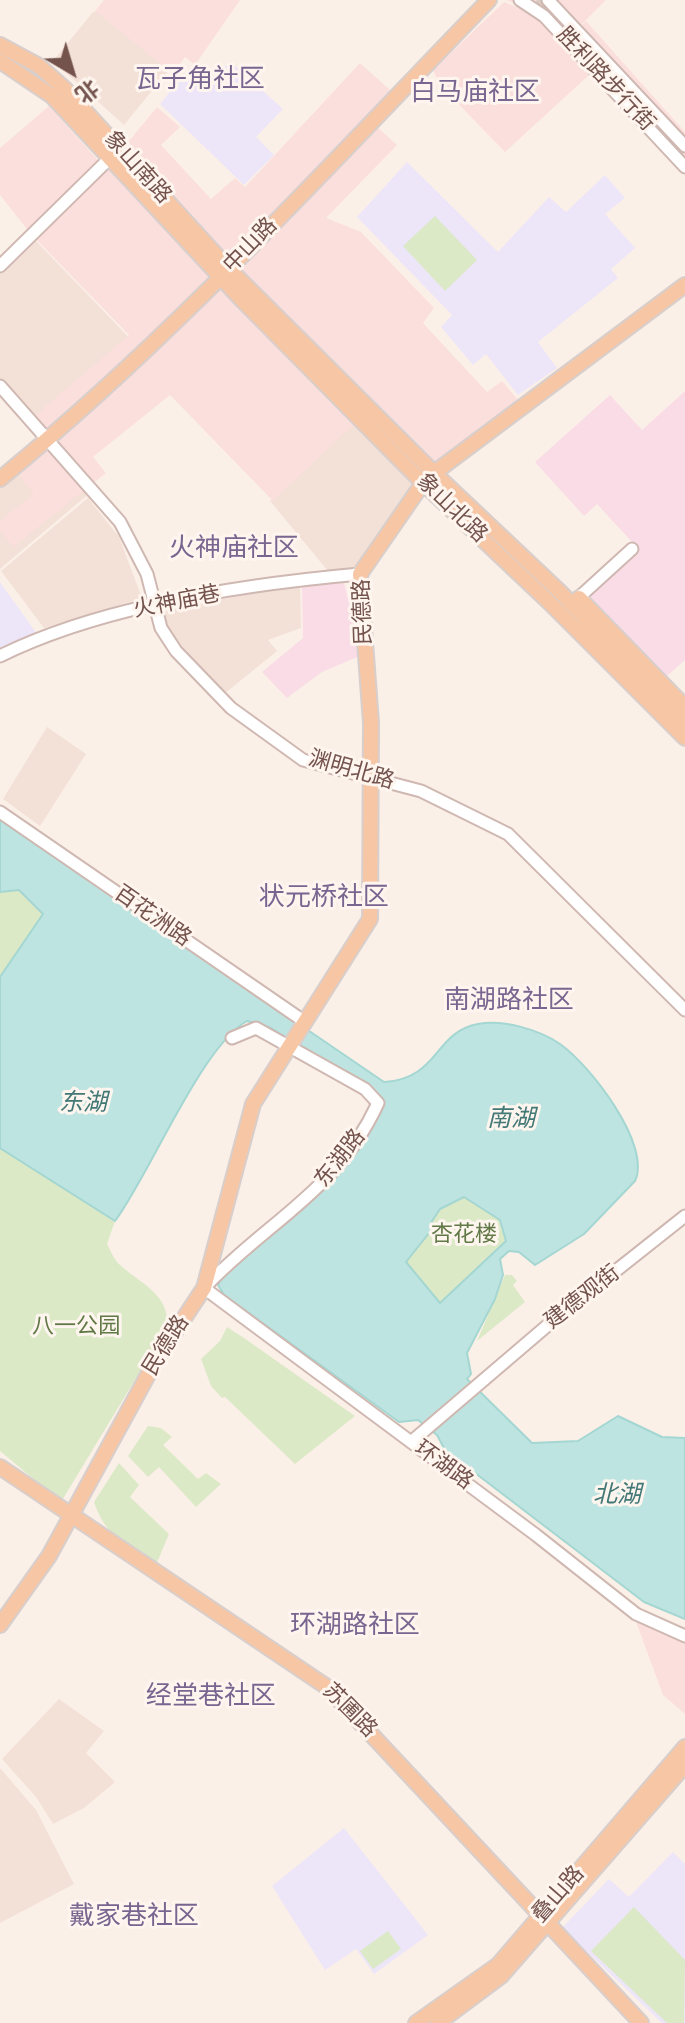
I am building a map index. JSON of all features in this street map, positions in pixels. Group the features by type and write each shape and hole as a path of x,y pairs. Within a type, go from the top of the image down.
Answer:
{"main road":[{"name":"中山路","path":"0,479 49,439 225,273 489,0"},
{"name":"象山南路","path":"0,45 39,66 65,89 225,273"},
{"name":"象山南路","path":"0,61 44,89 225,273"},
{"name":"象山北路","path":"225,273 685,738"},
{"name":"民德路","path":"0,1625 49,1556 155,1362 204,1288 253,1104 370,919 371,723 360,574 428,478 685,285"},
{"name":"象山北路","path":"428,478 575,601 685,722"},
{"path":"575,601 685,707"},
{"name":"苏圃路","path":"0,1467 327,1687 543,1922 641,2023"},
{"name":"叠山路","path":"438,2023 501,1976 685,1747"},
{"name":"叠山路","path":"416,2023 489,1973 543,1922 685,1765"}],"street":[{"name":"胜利路步行街","path":"520,0 544,16 685,167"},
{"path":"548,0 685,146"},
{"path":"0,266 110,158"},
{"name":"渊明北路","path":"0,386 120,522 147,574 161,628 176,651 231,708 303,760 421,791 508,834 685,1010"},
{"path":"575,601 632,549"},
{"name":"火神庙巷","path":"0,656 40,636 157,606 312,578 360,574"},
{"name":"百花洲路","path":"0,812 305,1022"},
{"name":"东湖路","path":"204,1288 232,1259 311,1197 349,1156 378,1103 373,1095 352,1081 256,1028 232,1038"},
{"name":"建德观街","path":"411,1442 685,1216"},
{"name":"环湖路","path":"204,1288 636,1614 685,1636"}],"shaded area":[{"path":"104,0 240,0 195,65 185,57 173,74 95,11"},
{"path":"214,0 168,71 124,125 53,61 93,12"},
{"path":"507,0 606,0 577,29 586,21 685,132 685,173 534,13"},
{"path":"504,2 533,14 589,75 505,152 440,85 433,70"},
{"path":"230,61 283,109 256,137 274,155 244,185 160,104 190,67 211,83"},
{"path":"360,63 400,99 375,125 397,145 326,218 361,232 434,308 423,323 487,392 502,381 519,401 436,465 374,405 273,501 170,395 93,457 106,473 13,547 0,530 0,521 34,494 17,472 54,443 32,418 129,335 30,233 0,195 0,148 49,106 106,169 157,107 180,127 161,145 211,199 235,178 245,187"},
{"path":"407,162 498,252 549,197 566,212 605,175 625,198 605,214 635,248 611,269 618,278 538,342 557,368 518,395 486,354 473,365 441,327 452,315 357,217"},
{"path":"36,241 140,349 45,430 0,378 0,272"},
{"path":"685,391 685,660 658,684 576,593 632,542 597,504 584,516 535,462 610,395 642,430"},
{"path":"356,421 419,483 357,569 328,571 270,501"},
{"path":"50,448 91,492 0,569 0,488"},
{"path":"88,498 119,537 142,598 44,628 1,571"},
{"path":"343,579 362,655 322,672 287,698 262,672 303,638 302,584"},
{"path":"0,582 37,634 0,654"},
{"name":"火神庙社区","path":"300,584 301,628 268,640 277,651 224,694 172,638 163,611"},
{"path":"47,727 86,754 40,826 3,799"},
{"path":"635,1619 685,1641 685,1714 663,1695"},
{"path":"59,1699 104,1731 86,1753 115,1782 84,1808 53,1824 36,1797 2,1759"},
{"path":"0,1768 36,1810 74,1884 0,1923"},
{"path":"344,1828 428,1935 374,1974 356,1949 325,1970 272,1886"},
{"path":"673,1852 685,1864 685,2023 662,2023 562,1928 609,1879 629,1897"}],"green space":[{"path":"435,216 477,260 445,291 403,246"},
{"path":"19,890 44,914 0,977 0,892"},
{"name":"八一公园","path":"0,1148 115,1221 107,1244 113,1255 120,1265 159,1298 167,1316 167,1327 61,1502 0,1451"},
{"name":"杏花楼","path":"464,1197 500,1220 506,1242 440,1303 406,1262 433,1228 431,1221 440,1209"},
{"path":"505,1275 512,1275 517,1281 513,1285 525,1302 477,1341"},
{"path":"227,1327 355,1416 295,1464 211,1386 201,1359 220,1341"},
{"path":"148,1426 161,1428 172,1437 163,1445 198,1479 206,1473 221,1484 196,1507 159,1467 148,1477 128,1456"},
{"path":"119,1463 139,1485 130,1497 169,1534 156,1565 111,1532 94,1502"},
{"path":"634,1907 685,1960 684,2023 667,2023 591,1951"},
{"path":"388,1931 401,1949 373,1969 360,1951"}],"water":[{"path":"0,820 384,1082 416,1073 452,1036 478,1024 521,1027 542,1034 573,1054 601,1087 627,1127 638,1166 635,1181 584,1234 535,1265 519,1252 509,1251 500,1259 503,1275 495,1299 467,1353 471,1374 467,1379 532,1443 578,1441 618,1416 662,1437 685,1438 685,1619 644,1602 445,1450 437,1435 418,1420 399,1422 224,1295 218,1285 225,1269 315,1196 354,1154 380,1104 374,1094 271,1028 247,1021 230,1035 194,1083 115,1221 0,1148 0,977 43,914 19,890 0,892","holes":["464,1197 500,1220 506,1241 440,1303 406,1262 433,1228 432,1221 440,1209"]}],"tunnel":[{"path":"537,0 589,50"}],"district":[{"name":"瓦子角社区","path":"200,81"},
{"name":"白马庙社区","path":"475,94"},
{"name":"火神庙社区","path":"234,550"},
{"name":"状元桥社区","path":"324,899"},
{"name":"南湖路社区","path":"509,1002"},
{"name":"环湖路社区","path":"355,1627"},
{"name":"经堂巷社区","path":"211,1698"},
{"name":"戴家巷社区","path":"134,1918"}],"water label":[{"name":"东湖","path":"83,1104"},
{"name":"南湖","path":"511,1120"},
{"name":"北湖","path":"617,1496"}]}
